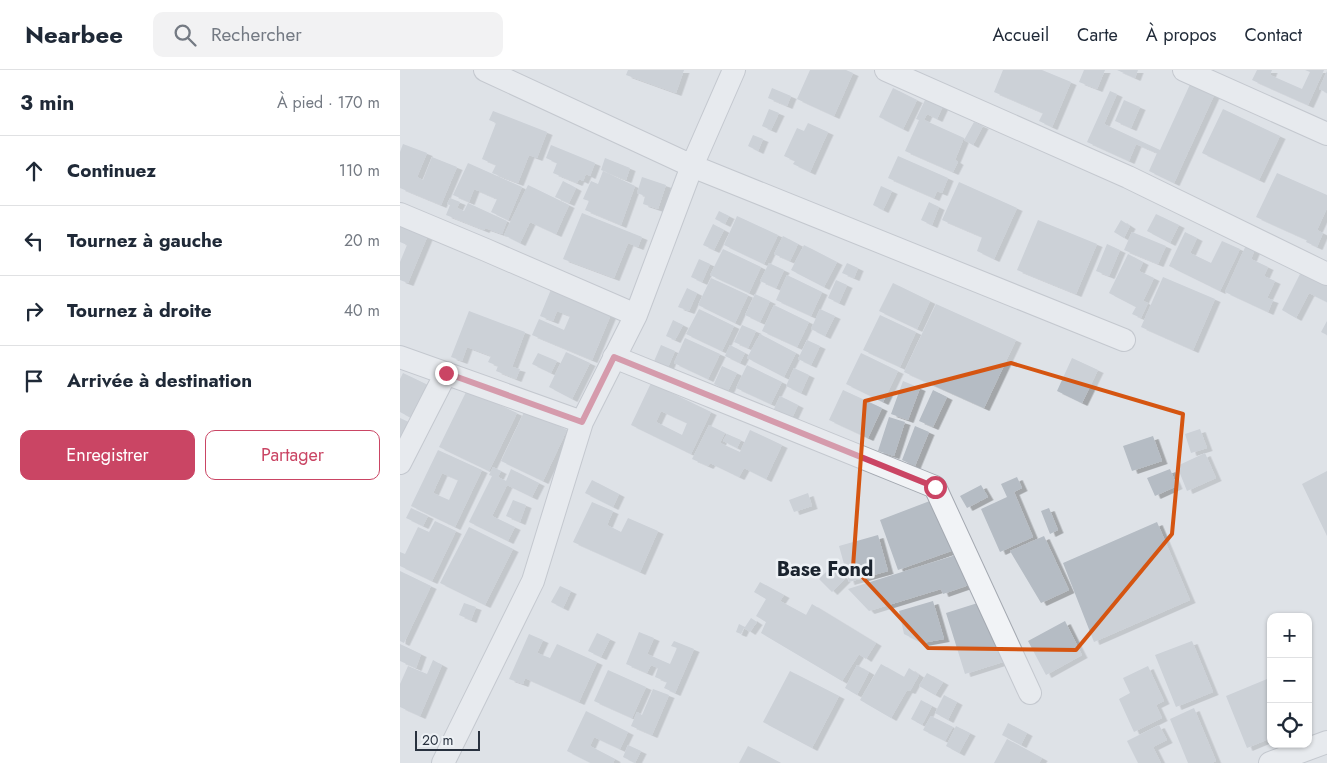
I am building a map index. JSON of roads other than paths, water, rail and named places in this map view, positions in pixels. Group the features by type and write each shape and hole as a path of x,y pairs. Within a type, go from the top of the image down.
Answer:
{"street":[{"path":"485,70 692,166 1124,340"},
{"path":"443,763 533,581 582,422 636,315 692,166 734,70"},
{"path":"886,70 1128,177 1327,274"},
{"path":"1184,70 1327,134"},
{"path":"400,214 636,315"},
{"path":"400,357 582,422"},
{"path":"614,357 935,487 1030,693"},
{"path":"400,463 446,373"},
{"path":"1270,763 1327,742"}],"district":[{"name":"Base Fond","path":"825,569"}]}
